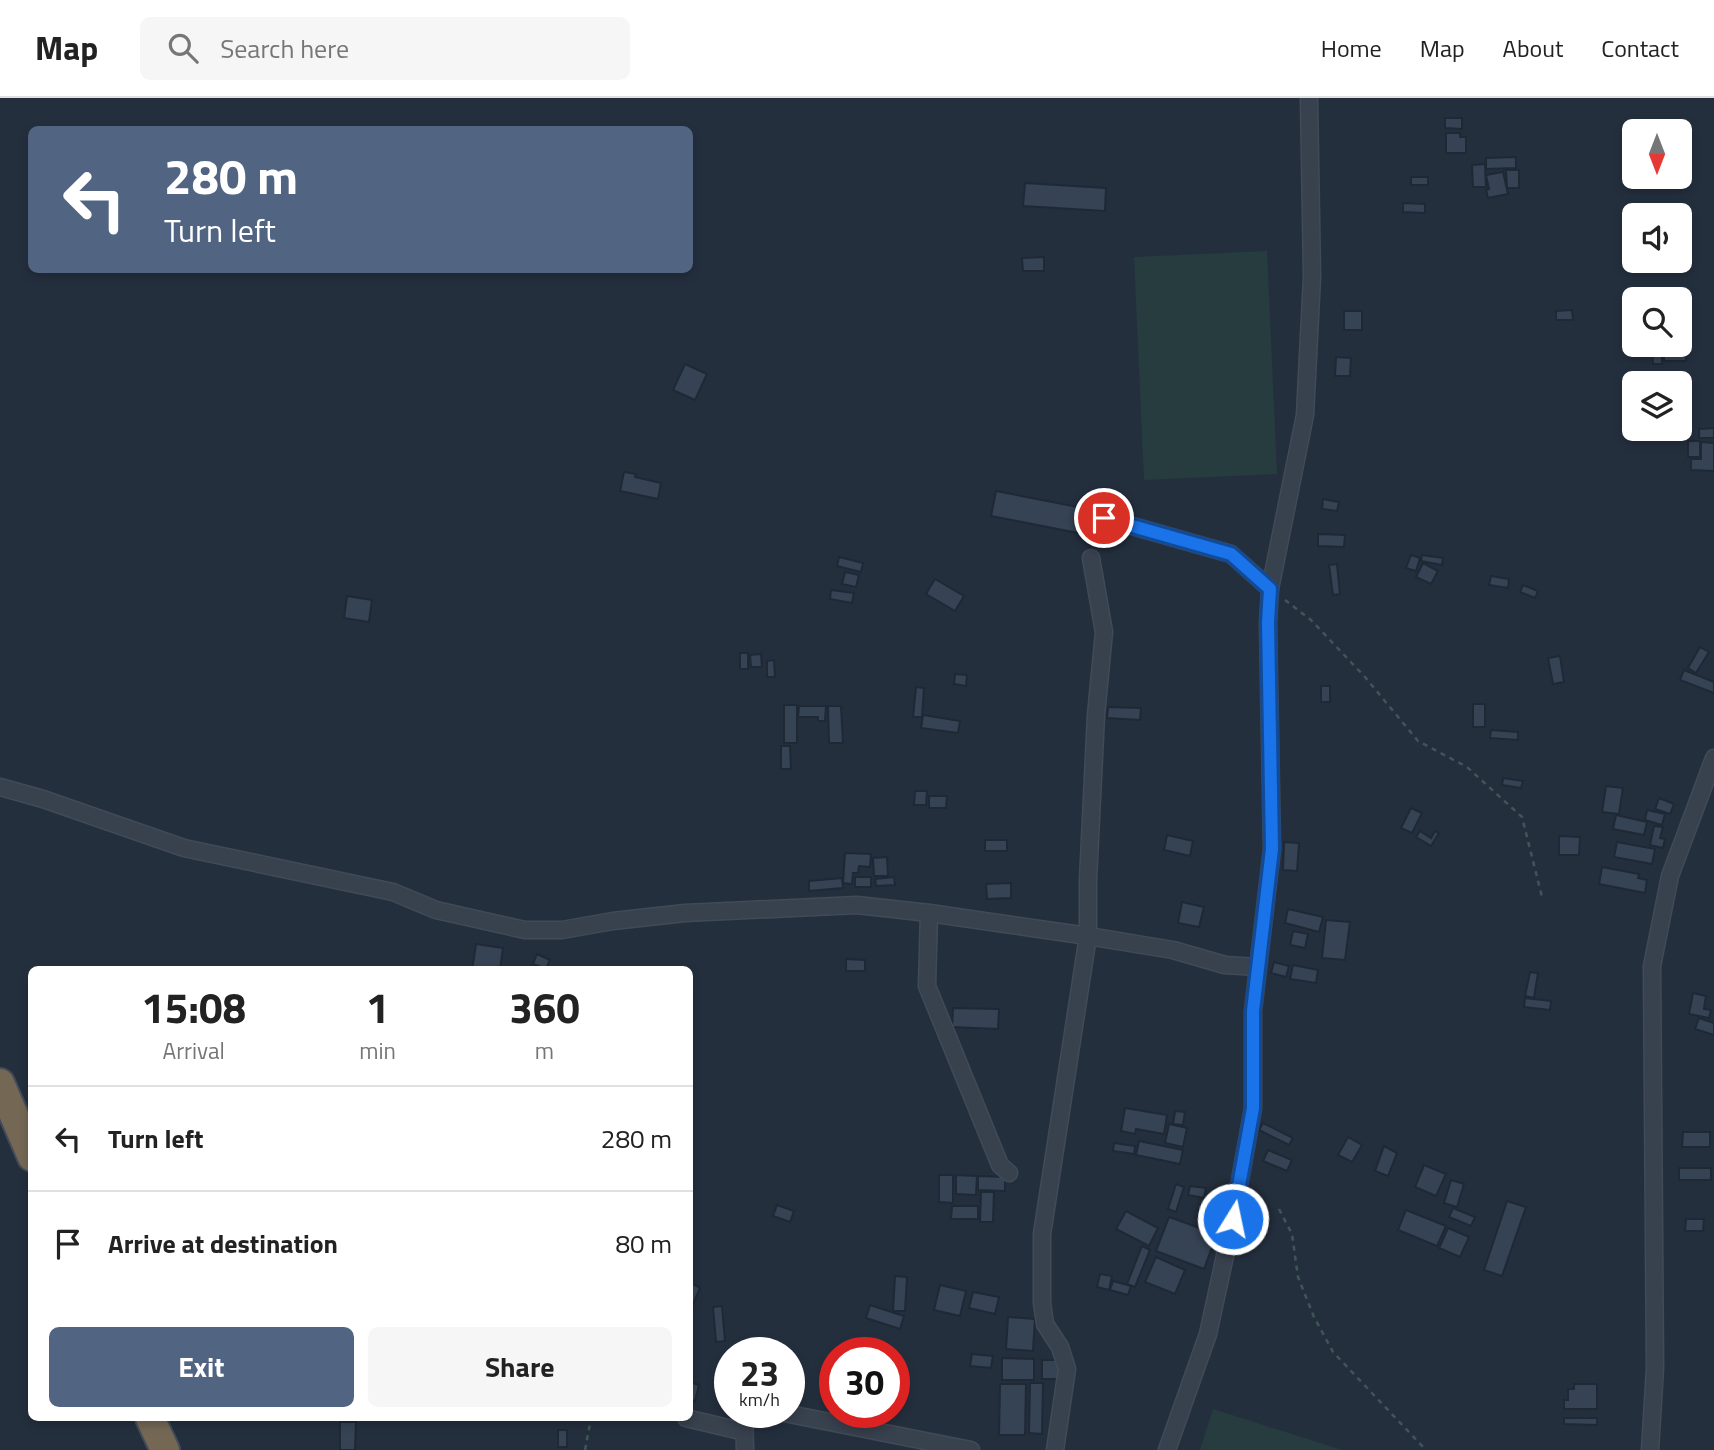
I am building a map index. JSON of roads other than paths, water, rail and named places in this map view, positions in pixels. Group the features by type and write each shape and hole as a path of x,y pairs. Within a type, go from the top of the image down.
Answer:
{"highway":[{"path":"0,1083 28,1148"},
{"path":"151,1421 165,1450"}],"street":[{"path":"1167,1450 1208,1334 1253,1108 1253,1011 1272,849 1268,622 1270,589 1305,415 1312,277 1309,98"},
{"path":"1104,518 1231,554 1270,589"},
{"path":"1055,1450 1067,1369 1060,1347 1045,1324 1042,1303 1042,1234 1088,936 1096,715 1104,632 1091,558"},
{"path":"1650,1450 1655,1368 1652,966 1670,876 1714,758"},
{"path":"0,787 43,799 184,848 393,892 436,910 525,930 562,930 673,914 856,905 1088,936 1173,950 1225,965 1257,967"},
{"path":"929,913 927,986 1000,1165 1009,1173"},
{"path":"805,1417 971,1450"},
{"path":"693,1420 745,1432"},
{"path":"745,1428 745,1450"}]}
